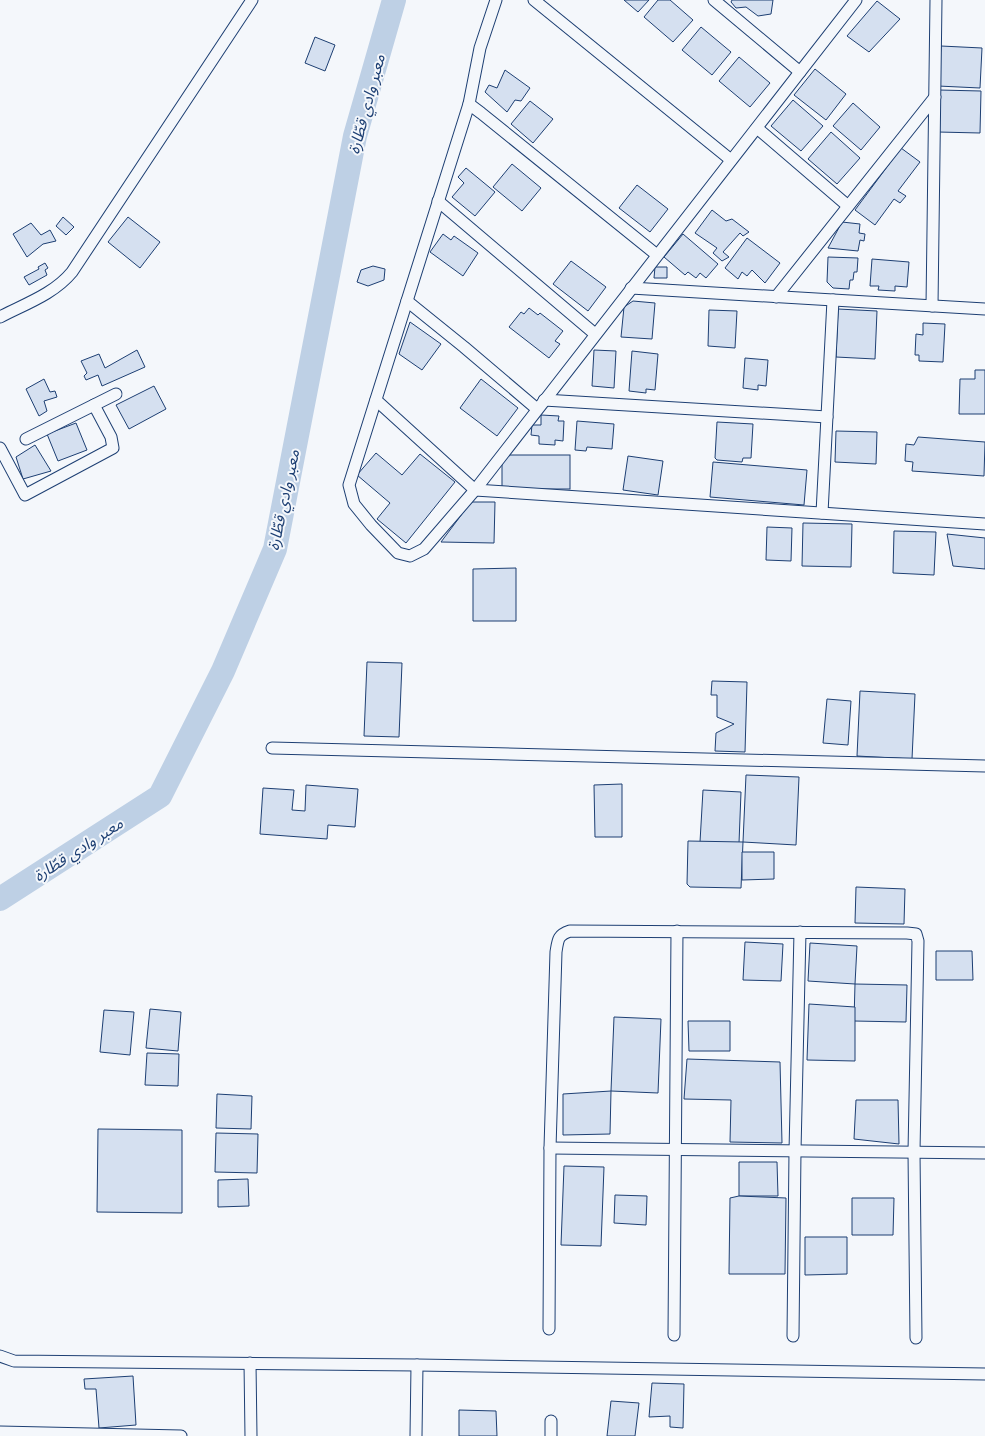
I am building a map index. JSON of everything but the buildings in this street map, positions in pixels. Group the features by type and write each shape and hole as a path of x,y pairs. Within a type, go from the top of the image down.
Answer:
{"street":[{"path":"0,317 54,289 66,280 252,0"},
{"path":"496,0 480,48 468,104 349,485 354,504 371,525 398,553 410,556 424,550 475,490 856,0"},
{"path":"534,0 731,160"},
{"path":"714,0 800,72"},
{"path":"932,306 936,0"},
{"path":"776,297 935,96"},
{"path":"468,104 482,113 657,255"},
{"path":"757,128 848,206"},
{"path":"438,201 596,334"},
{"path":"631,288 985,309"},
{"path":"822,513 833,300"},
{"path":"407,301 540,405 827,417"},
{"path":"26,439 116,394"},
{"path":"376,400 475,490 985,524"},
{"path":"0,448 25,495 113,448 111,438 94,405"},
{"path":"272,748 985,766"},
{"path":"549,1328 550,1148 556,952 558,940 562,934 570,930 908,933 916,934 918,941 914,1152 916,1338"},
{"path":"674,1335 677,931"},
{"path":"793,1336 800,932"},
{"path":"550,1148 985,1153"},
{"path":"0,1356 14,1361 985,1374"},
{"path":"250,1363 251,1436"},
{"path":"416,1436 417,1365"},
{"path":"551,1421 551,1436"},
{"path":"0,1432 181,1436"}],"waterway":[{"name":"معبر وادي قطّارة","path":"0,899 160,796 223,671 275,549 355,136 394,0"}]}
